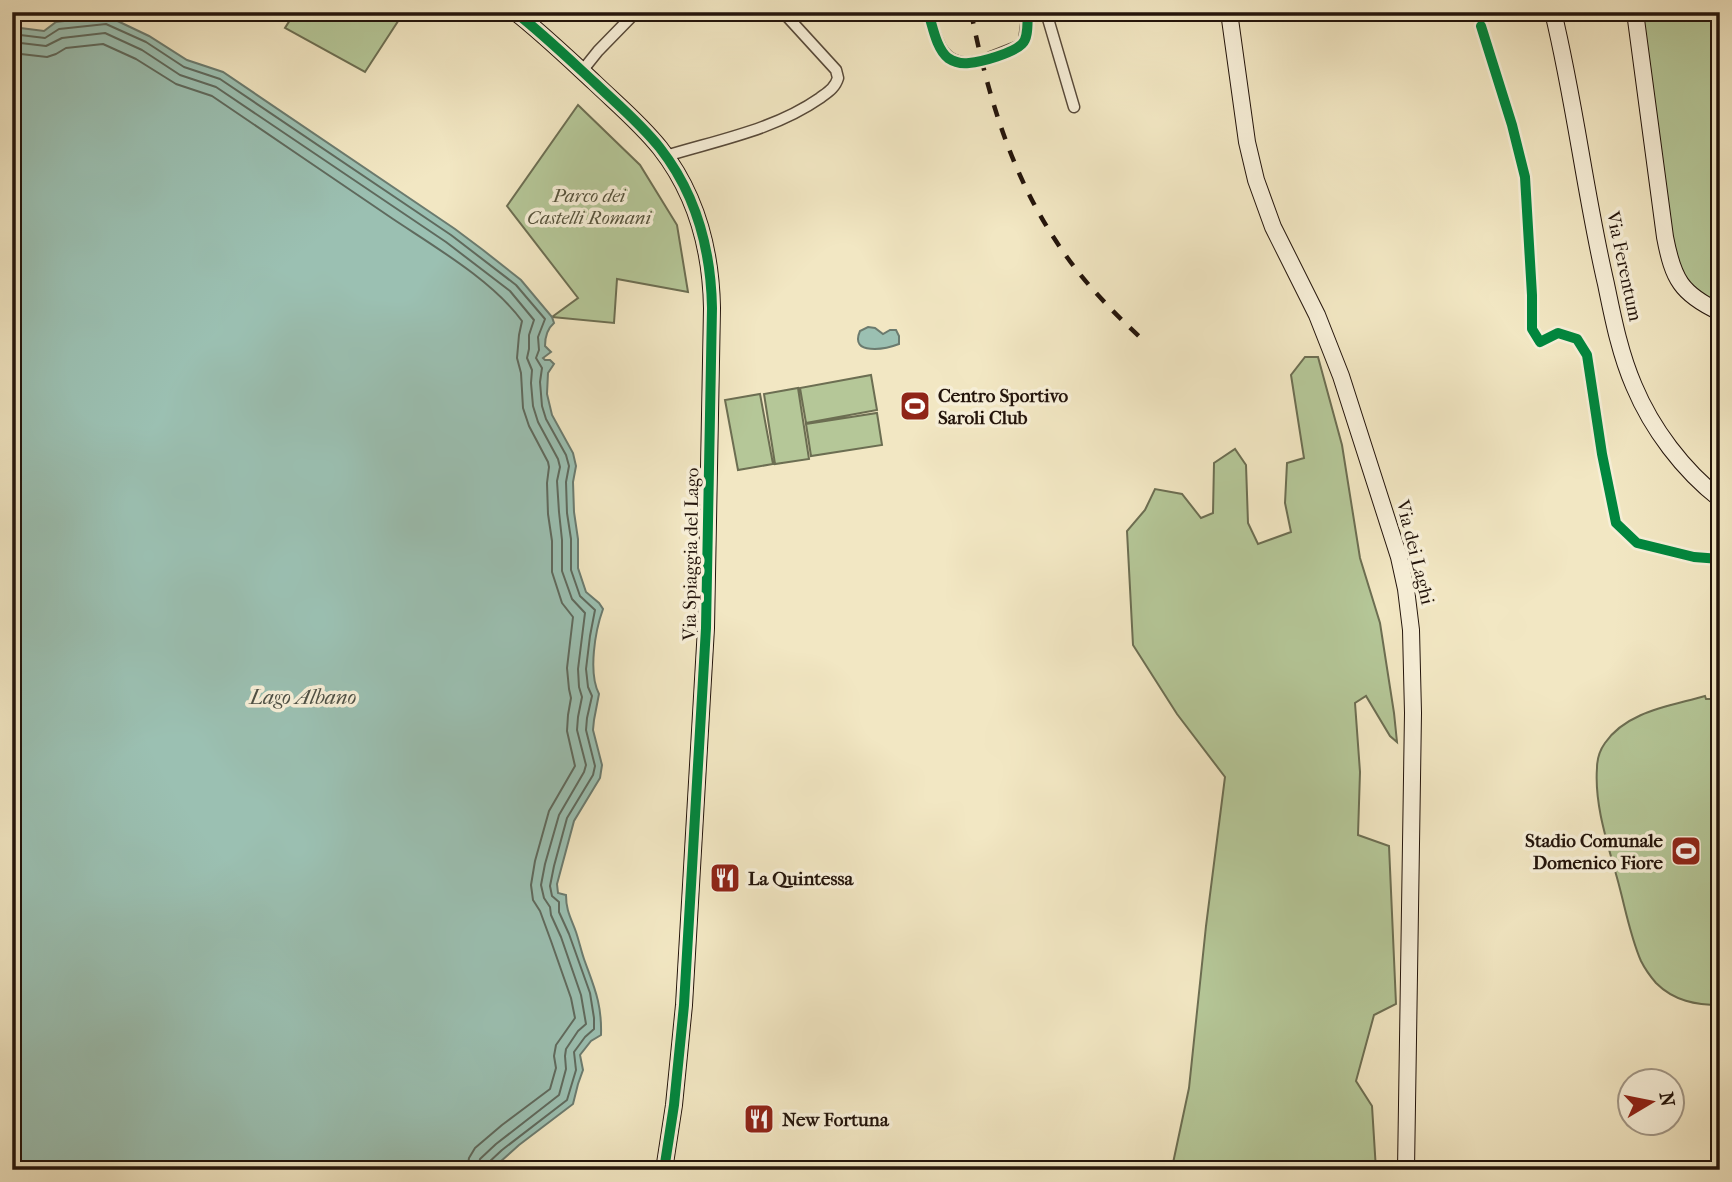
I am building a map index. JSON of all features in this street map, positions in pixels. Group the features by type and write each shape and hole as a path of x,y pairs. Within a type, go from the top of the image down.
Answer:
{"main road":[{"name":"Via Spiaggia del Lago","path":"515,12 638,123 666,156 688,194 709,260 712,308 706,628 682,1028 664,1170"},
{"name":"Via dei Laghi","path":"1229,12 1247,142 1256,180 1273,227 1317,316 1341,376 1396,543 1406,589 1412,640 1413,713 1406,1170"},
{"name":"Via Ferentum","path":"1553,12 1599,251 1627,367 1645,409 1666,441 1695,477 1720,499"},
{"path":"1635,12 1665,237 1671,261 1678,280 1687,293 1720,312"}],"street":[{"path":"582,71 636,12"},
{"path":"666,156 782,120 805,108 835,86 838,78 836,70 783,12"},
{"path":"928,12 938,42 946,56 960,62 975,62"},
{"path":"991,57 1024,42 1028,12"},
{"path":"1046,12 1074,107"},
{"path":"1481,26 1525,177 1532,329 1540,342 1558,333 1577,339 1587,355 1616,523 1637,544 1695,557 1720,559"}],"green space":[{"path":"295,12 404,12 365,72 285,28"},
{"path":"1641,12 1720,12 1720,305 1699,294 1687,282 1672,245"},
{"name":"Parco dei Castelli Romani","path":"578,105 640,165 677,225 688,292 617,279 614,323 552,317 578,298 507,206"},
{"path":"1305,357 1318,357 1342,445 1360,558 1380,623 1397,742 1390,736 1366,696 1355,703 1360,772 1358,835 1389,846 1396,1004 1374,1015 1356,1081 1372,1106 1376,1170 1160,1170 1173,1163 1189,1088 1225,777 1177,714 1133,645 1127,531 1145,510 1155,489 1182,494 1201,518 1213,513 1214,463 1235,449 1246,465 1248,523 1258,544 1291,532 1285,503 1287,463 1304,458 1291,375"},
{"path":"871,375 877,410 806,423 800,388"},
{"path":"798,388 809,459 775,464 764,394"},
{"path":"760,394 773,464 738,470 725,400"},
{"path":"877,413 882,445 811,456 806,424"},
{"path":"1705,696 1706,699 1720,699 1720,1005 1694,1003 1670,994 1656,983 1643,964 1637,952 1604,829 1597,783 1599,755 1614,732 1650,711"}],"water":[{"name":"Lago Albano","path":"107,16 149,36 187,60 223,72 455,229 521,280 554,323 545,339 545,346 551,352 543,358 554,364 548,373 547,394 552,415 573,453 576,466 573,482 578,568 586,592 603,609 595,640 593,664 599,694 593,730 602,765 600,778 574,821 557,884 558,893 566,895 569,914 597,996 601,1035 591,1041 580,1055 583,1070 573,1104 491,1170 12,1170 12,27 44,31 56,22"},
{"path":"868,327 883,334 896,330 899,344 878,349 864,347 858,339 860,331"}],"railway":[{"path":"971,12 985,75 1004,136 1044,223 1080,275 1144,341"}],"cycle path":[{"path":"515,12 620,106 660,148 673,166 692,204 709,265 712,308 706,628 684,1005 674,1105 664,1170"},
{"path":"928,12 935,37 944,54 961,63 982,61 1012,51 1022,44 1027,34 1028,12"},
{"path":"1481,26 1525,177 1532,329 1540,342 1558,333 1577,339 1587,355 1616,523 1637,543 1694,557 1720,559"}],"place":[{"name":"Centro Sportivo Saroli Club","path":"915,406"},
{"name":"Stadio Comunale Domenico Fiore","path":"1686,851"},
{"name":"La Quintessa","path":"725,878"},
{"name":"New Fortuna","path":"759,1119"}]}
